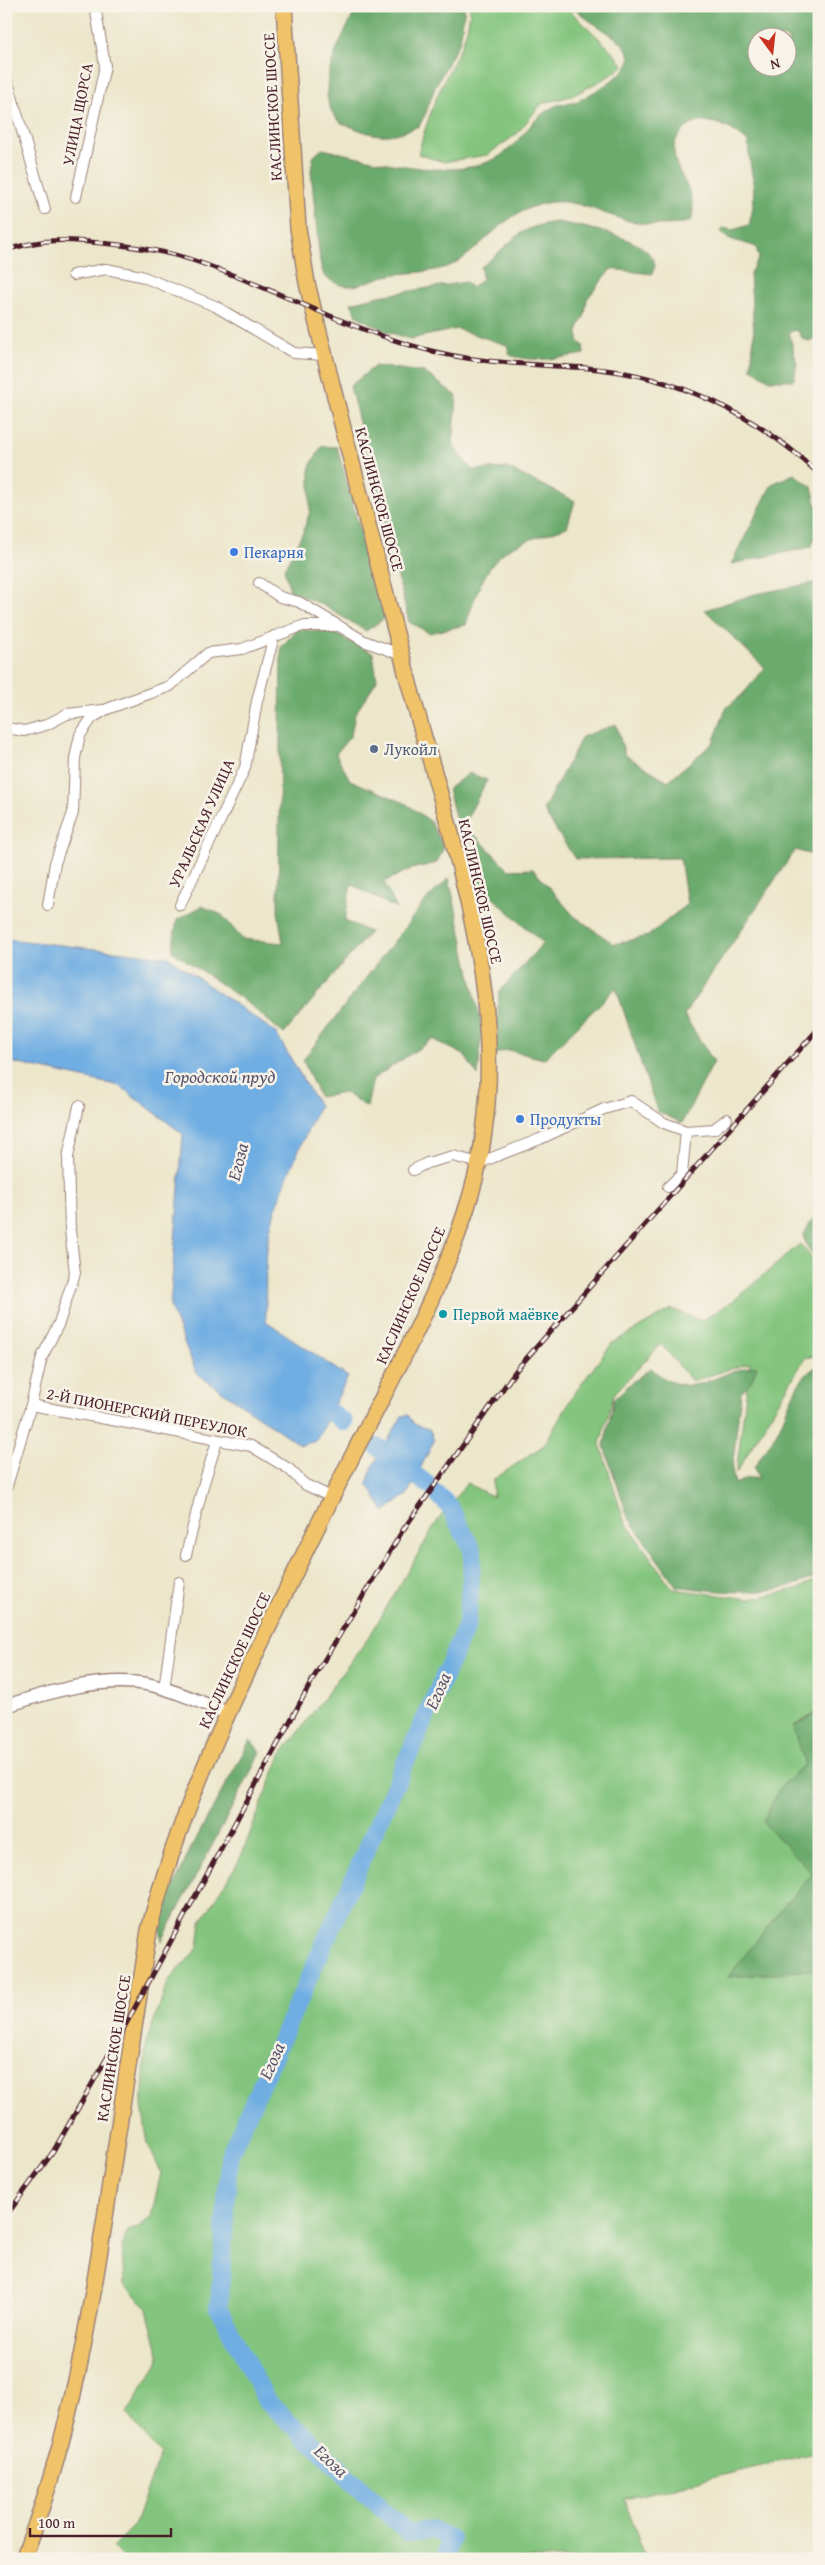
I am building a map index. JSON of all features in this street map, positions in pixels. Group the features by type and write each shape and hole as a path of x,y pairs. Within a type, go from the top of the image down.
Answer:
{"main road":[{"name":"КАСЛИНСКОЕ ШОССЕ","path":"24,2558 49,2489 65,2434 82,2356 98,2265 149,1930 173,1845 227,1713 430,1300 465,1213 479,1163 488,1090 488,1030 482,972 464,886 402,655 307,283 298,228 284,6"}],"street":[{"name":"УЛИЦА ЩОРСА","path":"76,197 105,66 95,6"},
{"path":"6,76 45,209"},
{"path":"73,275 106,269 141,276 215,306 294,353 324,355"},
{"path":"258,583 280,596 300,602 364,641 402,655"},
{"path":"48,905 55,863 73,813 74,758 80,735 92,718 107,709 170,686 208,653 242,648 302,626 339,626"},
{"name":"УРАЛЬСКАЯ УЛИЦА","path":"180,905 245,768 257,702 274,636"},
{"path":"6,728 24,732 46,725 67,714 107,709"},
{"path":"413,1170 427,1163 453,1156 479,1163 540,1139 604,1108 631,1101 664,1123 686,1131 714,1129 727,1119"},
{"path":"6,1489 31,1405 42,1357 59,1324 76,1273 70,1230 68,1157 79,1106"},
{"path":"668,1187 682,1174 686,1131"},
{"name":"2-Й ПИОНЕРСКИЙ ПЕРЕУЛОК","path":"31,1405 251,1446 289,1469 304,1484 332,1497"},
{"path":"186,1555 203,1486 217,1441"},
{"path":"164,1689 179,1582"},
{"path":"6,1706 47,1693 91,1684 144,1684 164,1689 227,1713"}],"green space":[{"path":"358,6 465,6 460,41 435,87 426,113 419,126 395,134 374,134 339,121 331,109 327,95 332,64 337,47"},
{"path":"470,6 565,6 624,65 611,75 574,95 541,104 517,134 487,155 444,162 418,154 435,102 464,38"},
{"path":"574,6 763,6 819,14 819,324 815,338 809,341 803,339 797,330 789,332 797,364 794,380 770,380 751,368 754,335 750,273 759,258 756,247 730,239 721,230 723,228 733,230 749,225 754,192 748,142 720,124 700,122 690,125 678,136 674,146 678,168 690,192 693,211 691,221 662,225 642,223 622,219 573,203 554,202 522,211 503,223 462,259 443,268 391,275 352,286 338,284 324,276 320,262 311,171 313,157 322,149 390,163 439,169 462,168 484,163 503,154 546,111 561,104 572,103 589,95 607,84 628,65 630,59 628,51 623,44 588,19"},
{"path":"557,222 607,233 634,243 651,256 655,266 652,274 611,269 587,299 585,315 578,328 578,340 583,345 584,354 547,359 528,359 510,355 507,345 457,329 410,339 385,331 357,316 351,303 379,296 466,282 472,288 482,279 481,267 522,232 543,224"},
{"path":"375,366 424,372 457,396 453,445 472,470 507,468 575,501 567,527 516,545 497,559 483,579 466,625 429,633 409,622 350,386"},
{"path":"322,446 337,447 385,618 366,631 321,604 290,591 284,569 303,532 310,511 310,466"},
{"path":"794,474 812,487 819,516 819,529 811,547 731,564 772,484"},
{"path":"819,582 819,857 795,850 684,1015 714,1062 682,1123 657,1111 616,988 544,1059 508,1050 496,1054 499,992 543,943 469,876 465,857 482,852 458,828 448,789 469,773 487,780 464,824 509,870 533,869 574,916 614,944 648,936 687,904 680,858 575,859 543,810 582,737 616,724 625,755 668,781 713,743 726,708 742,695 765,668 705,610 755,594"},
{"path":"298,629 333,633 373,653 377,680 355,714 351,735 336,754 350,780 405,803 430,821 444,847 437,863 411,869 384,882 397,909 351,884 345,921 370,932 284,1034 244,1000 172,951 177,920 202,906 222,915 242,939 283,943 278,912 281,647"},
{"path":"449,878 482,1028 478,1076 464,1055 433,1039 373,1079 367,1107 345,1093 319,1097 303,1060 425,901"},
{"path":"819,1212 819,1261 808,1248 803,1236 813,1218"},
{"path":"800,1244 819,1266 819,1355 805,1358 736,1473 750,1363 692,1381 661,1344 614,1394 600,1444 624,1520 673,1589 750,1599 800,1588 819,1578 819,1711 794,1726 805,1764 780,1787 813,1874 783,1907 729,1977 819,1969 819,2452 624,2499 646,2559 124,2559 112,2547 135,2524 160,2454 127,2413 160,2359 146,2306 124,2285 122,2244 128,2231 140,2226 151,2217 161,2173 148,2144 142,2106 146,2042 169,1980 198,1948 201,1922 239,1861 281,1755 369,1637 438,1520 467,1483 493,1497 493,1480 544,1445 574,1394 612,1343 672,1309 701,1321 733,1301"},
{"path":"819,1365 819,1575 784,1587 749,1592 676,1586 628,1517 604,1446 614,1399 651,1368 666,1379 679,1384 691,1385 757,1366 751,1382 741,1392 732,1470 735,1484 747,1478 758,1478 754,1467 781,1425 797,1387 810,1371"},
{"path":"819,1711 819,1969 728,1977 783,1907 813,1874 763,1822 780,1787 805,1764 794,1727"},
{"path":"250,1740 261,1752 162,1941 160,1927 167,1902 190,1850"}],"water":[{"name":"Городской пруд","path":"6,939 168,957 275,1032 319,1106 285,1183 270,1230 266,1264 266,1321 348,1377 316,1441 300,1445 197,1374 170,1307 183,1134 120,1086 6,1061"},
{"path":"408,1415 414,1424 430,1430 434,1441 407,1495 384,1512 367,1483 373,1466 402,1416"}],"waterway":[{"name":"Егоза","path":"312,1399 344,1422"},
{"name":"Егоза","path":"378,1447 427,1484"},
{"name":"Егоза","path":"436,1493 449,1506 473,1551 467,1625 229,2156 219,2309 266,2400 408,2533 433,2530 451,2540 445,2559"}],"railway":[{"path":"6,250 55,240 138,247 186,258 226,272 364,329 420,348 483,360 588,368 652,379 712,401 741,416 769,433 819,474"},
{"path":"6,2216 53,2152 120,2035 314,1677 403,1530 517,1369 819,1028"}],"place":[{"name":"Пекарня","path":"234,552"},
{"name":"Лукойл","path":"374,749"},
{"name":"Продукты","path":"520,1119"},
{"name":"Первой маёвке","path":"443,1314"}]}
